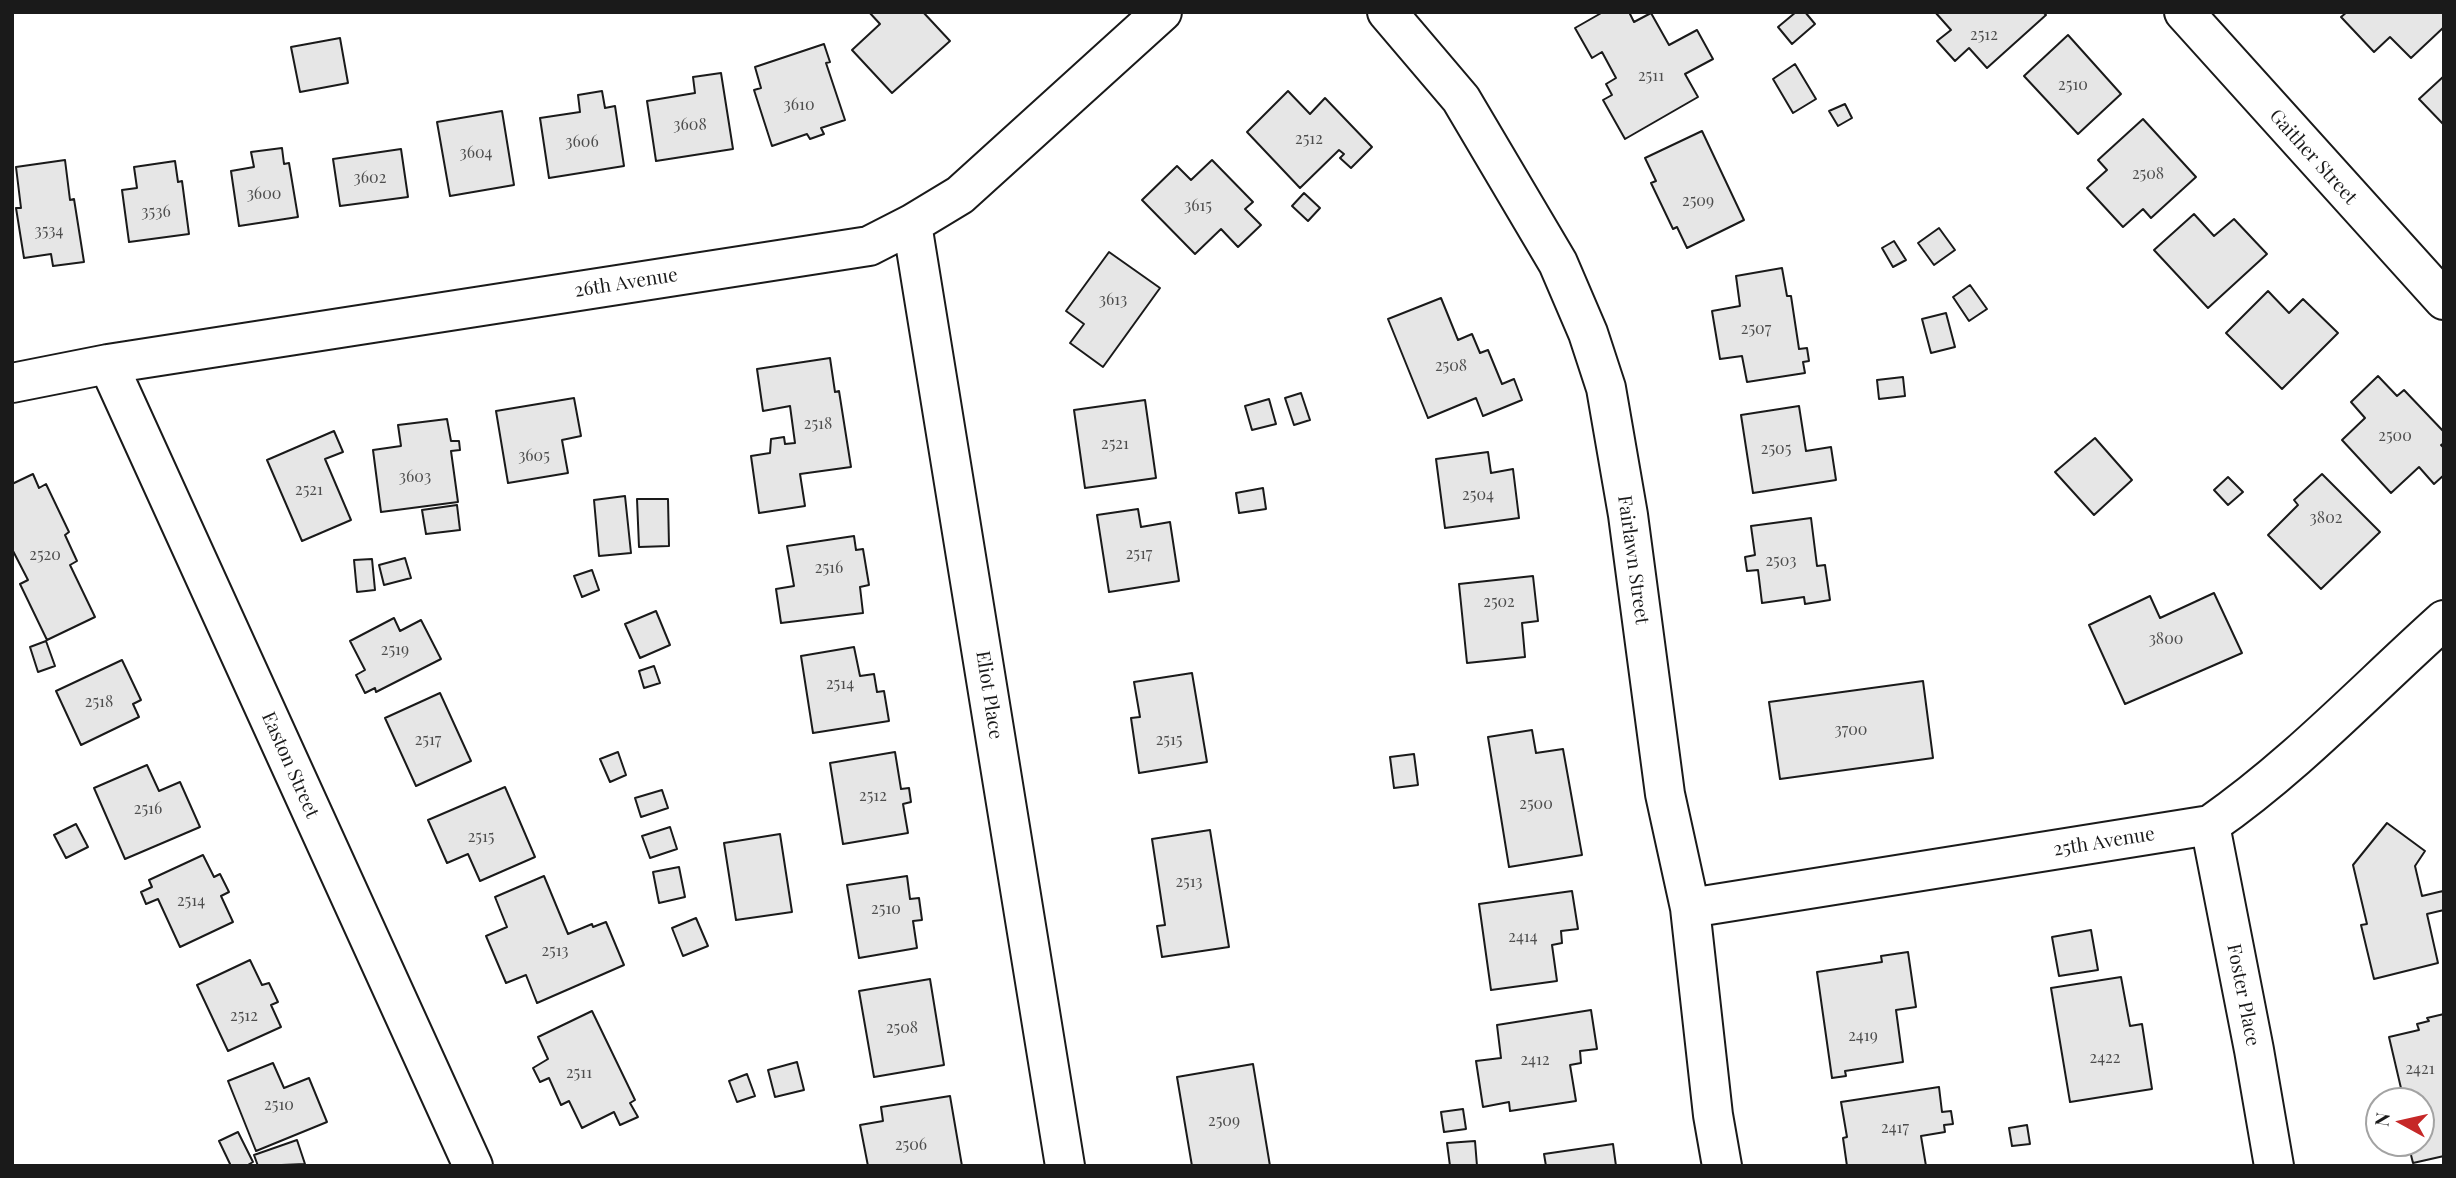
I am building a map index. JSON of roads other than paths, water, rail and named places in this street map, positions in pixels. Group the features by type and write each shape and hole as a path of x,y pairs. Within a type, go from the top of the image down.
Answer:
{"street":[{"name":"26th Avenue","path":"12,383 108,364 869,246 912,225 960,195 1162,12"},
{"name":"Fairlawn Street","path":"1387,12 1461,99 1558,263 1588,333 1606,388 1628,515 1665,794 1690,908 1713,1115 1722,1166"},
{"name":"Gaither Street","path":"2184,12 2444,300"},
{"name":"Eliot Place","path":"912,225 1065,1166"},
{"name":"Easton Street","path":"108,364 472,1166"},
{"name":"25th Avenue","path":"1690,908 2210,825 2295,758 2444,620"},
{"name":"Foster Place","path":"2210,825 2274,1166"}]}
